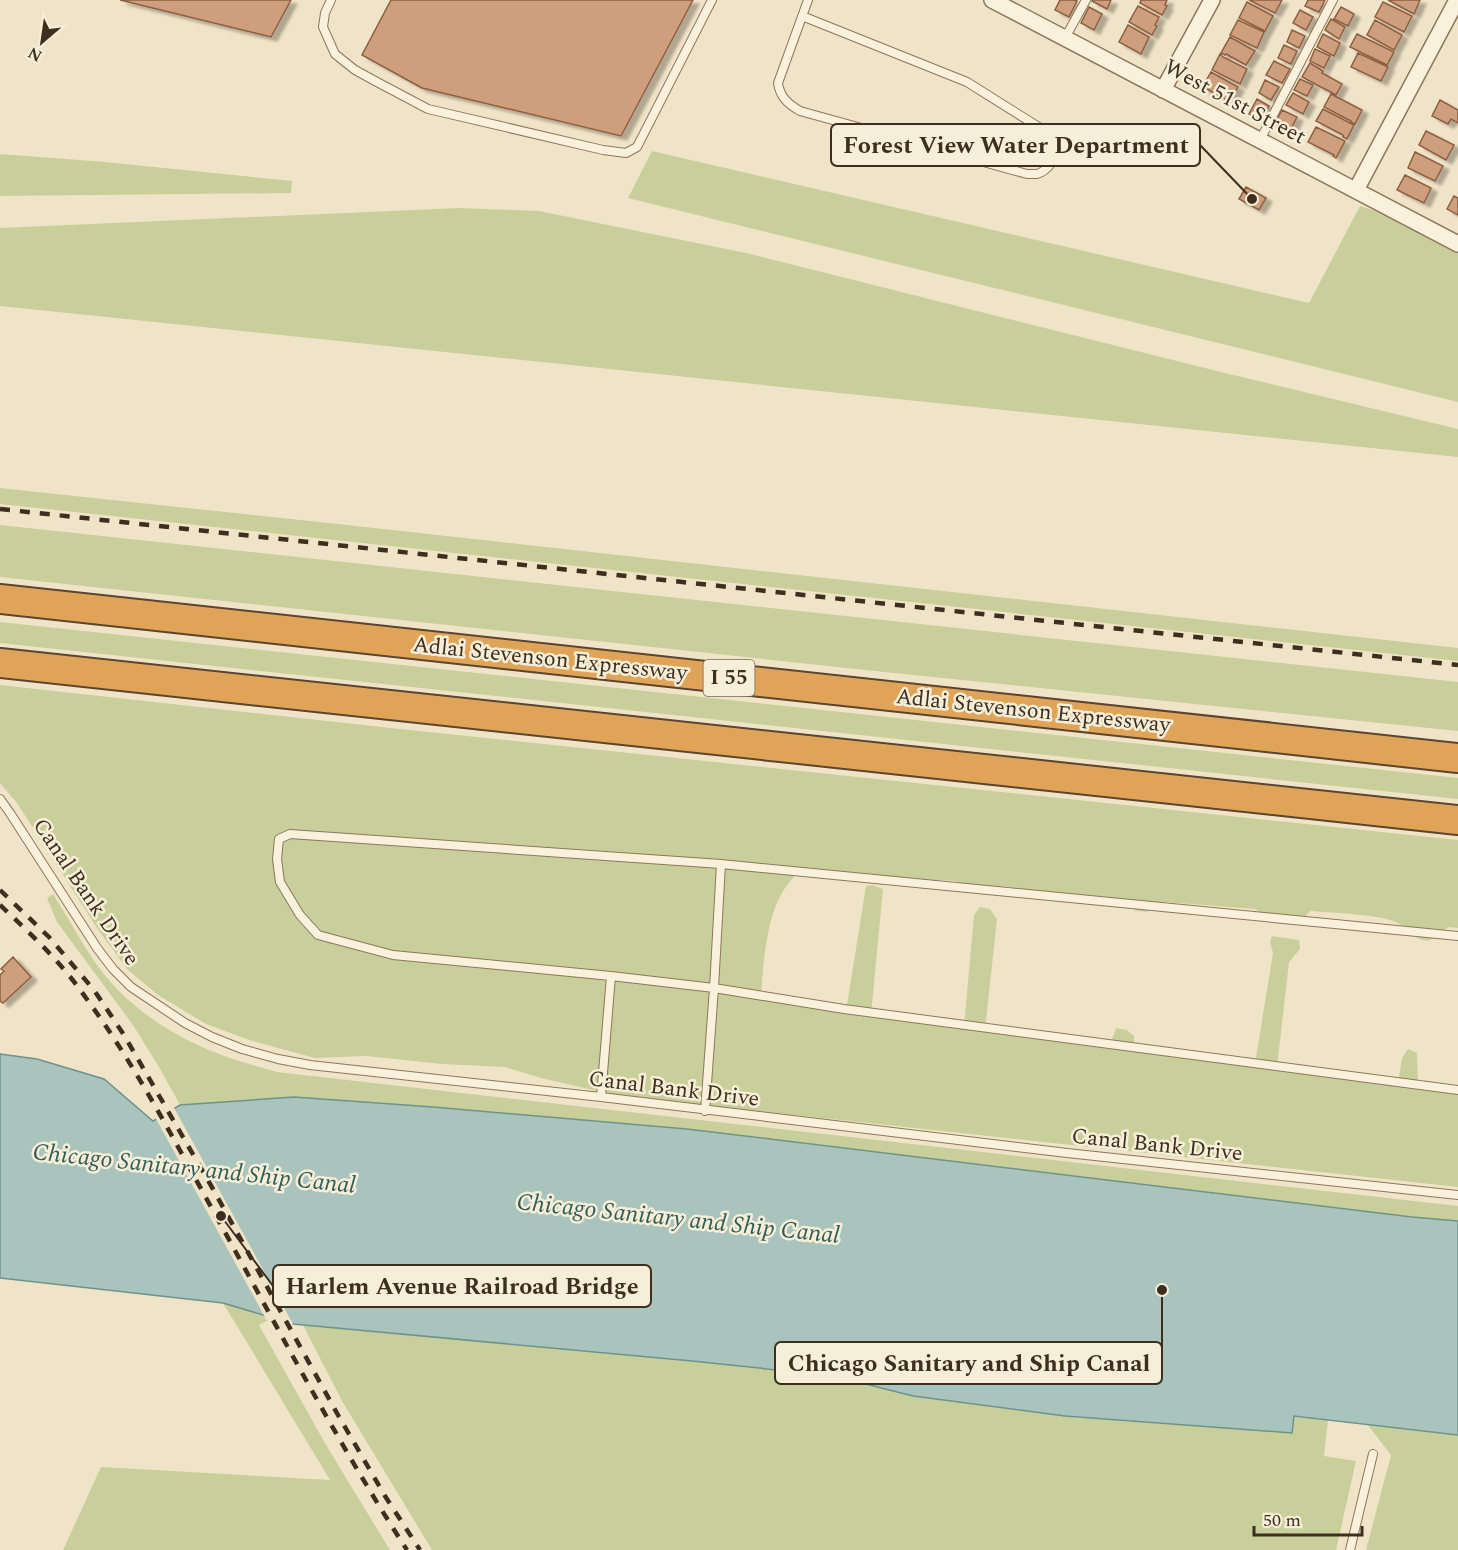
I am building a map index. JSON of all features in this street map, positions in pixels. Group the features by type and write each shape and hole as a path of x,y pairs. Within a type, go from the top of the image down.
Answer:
{"highway":[{"name":"Adlai Stevenson Expressway","path":"0,599 1458,758"},
{"path":"0,663 1458,820"}],"street":[{"name":"West 51st Street","path":"992,0 1356,190 1457,240"},
{"path":"1163,90 1212,0"},
{"path":"1356,190 1457,0"}],"lane":[{"path":"331,0 325,13 323,27 335,54 355,70 428,109 603,150 626,153 637,147 712,0"},
{"path":"802,16 967,82 1045,131 1056,147 1055,156 1043,170 1036,174 1027,174 800,111 782,97 778,83 802,16 808,0"},
{"path":"1065,38 1086,0"},
{"path":"1260,140 1333,0"},
{"name":"Canal Bank Drive","path":"0,800 98,948 113,969 131,987 185,1023 212,1037 242,1049 278,1059 310,1065 601,1097 705,1111 1458,1196"},
{"path":"1458,936 721,864 290,834 279,839 277,859 280,882 300,915 318,935 393,954 714,988 855,1010 1458,1090"},
{"path":"705,1111 721,864"},
{"path":"601,1097 611,976"},
{"path":"1350,1550 1373,1454"}],"green space":[{"path":"652,151 1309,303 1360,206 1385,214 1458,251 1458,402 628,198"},
{"path":"0,154 292,181 291,193 0,196"},
{"path":"459,208 539,211 746,253 1458,429 1458,457 0,306 0,228"},
{"path":"0,488 1458,648 1458,661 0,504"},
{"path":"0,525 1458,682 1458,731 0,577"},
{"path":"0,622 1458,778 1458,799 0,643"},
{"path":"0,685 1458,840 1458,928 1449,927 1426,941 1417,938 1398,923 1368,916 1310,911 1299,924 1277,923 1255,909 1164,902 1146,912 1136,911 1122,901 1001,886 987,894 975,892 966,884 956,881 801,868 783,891 773,915 766,943 761,998 846,1011 866,886 873,885 883,889 871,1015 964,1027 974,915 980,907 990,909 997,919 985,1030 1110,1045 1116,1028 1127,1030 1134,1036 1134,1051 1255,1064 1273,953 1270,942 1272,936 1299,940 1300,949 1289,962 1277,1067 1398,1083 1402,1058 1408,1049 1417,1053 1418,1084 1458,1089 1458,1187 619,1096 505,1067 441,1064 367,1056 315,1058 252,1041 206,1024 158,995 127,969 99,931 17,803 0,783"},
{"path":"53,894 100,969 133,1004 160,1024 202,1047 277,1072 1458,1206 1458,1221 687,1129 294,1097 180,1105 133,1025 57,922 47,898"},
{"path":"223,1303 264,1315 267,1321 259,1325 326,1445 390,1550 63,1550 101,1467 330,1480"},
{"path":"303,1325 834,1376 913,1396 1065,1416 1292,1433 1293,1416 1328,1420 1324,1456 1356,1461 1336,1550 432,1550 342,1401"},
{"path":"1367,1424 1458,1435 1458,1550 1366,1550 1391,1455"}],"water":[{"path":"0,1054 37,1059 104,1079 153,1121 180,1105 294,1097 433,1107 687,1129 1458,1221 1458,1435 1294,1416 1292,1433 1065,1416 913,1396 834,1376 293,1324 223,1303 0,1278"}],"pier":[{"path":"173,1106 293,1324 290,1326 266,1319 155,1117"}],"building":[{"path":"120,0 291,0 271,37"},
{"path":"391,0 693,0 621,136 422,88 362,55"},
{"path":"1060,0 1077,1 1069,17 1055,10"},
{"path":"1093,0 1111,0 1107,9"},
{"path":"1141,0 1167,0 1165,5 1167,6 1162,15 1140,3"},
{"path":"1249,0 1282,0 1275,13"},
{"path":"1308,0 1325,0 1319,12 1305,6"},
{"path":"1388,0 1420,0 1414,14"},
{"path":"1247,2 1273,16 1265,31 1239,18"},
{"path":"1383,2 1412,16 1404,32 1375,17"},
{"path":"1138,6 1159,17 1152,35 1129,22"},
{"path":"1089,7 1102,14 1094,30 1081,23"},
{"path":"1341,7 1354,14 1348,26 1334,19"},
{"path":"1300,10 1313,17 1306,30 1293,23"},
{"path":"1331,19 1345,27 1339,39 1325,30"},
{"path":"1238,20 1264,32 1257,48 1230,35"},
{"path":"1375,20 1402,35 1394,50 1367,35"},
{"path":"1128,25 1149,37 1141,54 1119,42"},
{"path":"1292,30 1305,36 1299,48 1287,42"},
{"path":"1323,34 1340,43 1334,56 1317,47"},
{"path":"1357,34 1394,52 1387,65 1350,47"},
{"path":"1230,37 1255,51 1246,65 1221,53"},
{"path":"1284,45 1297,51 1291,64 1278,58"},
{"path":"1315,49 1330,56 1324,68 1310,61"},
{"path":"1358,53 1388,67 1381,81 1351,67"},
{"path":"1220,54 1247,69 1240,84 1212,70"},
{"path":"1274,61 1290,69 1282,83 1266,75"},
{"path":"1310,63 1342,84 1336,95 1302,77"},
{"path":"1211,72 1238,87 1230,102 1202,88"},
{"path":"1300,79 1313,85 1307,96 1294,90"},
{"path":"1265,80 1279,87 1271,100 1259,93"},
{"path":"1293,93 1309,102 1303,114 1286,105"},
{"path":"1331,94 1362,110 1355,124 1324,107"},
{"path":"1257,99 1269,106 1262,121 1249,114"},
{"path":"1440,100 1458,110 1458,123 1451,119 1448,124 1432,116"},
{"path":"1323,109 1354,125 1347,139 1316,121"},
{"path":"1282,110 1297,117 1289,133 1274,125"},
{"path":"1316,127 1345,141 1336,158 1308,142"},
{"path":"1426,131 1454,145 1446,160 1419,145"},
{"path":"1415,152 1443,166 1435,181 1408,168"},
{"path":"1405,175 1431,188 1424,203 1397,190"},
{"path":"1246,187 1266,198 1259,210 1239,199"},
{"path":"1454,196 1458,198 1458,215 1447,209"},
{"path":"13,957 31,977 3,1003 0,1001 0,975 4,971 1,969"}],"railway":[{"path":"0,509 1458,665"},
{"path":"0,890 49,937 94,990 124,1035 213,1189 338,1415 385,1496 420,1550"},
{"path":"0,905 67,973 122,1050 170,1132 332,1426 407,1550"}],"place":[{"name":"Forest View Water Department","path":"1252,199"},
{"name":"Harlem Avenue Railroad Bridge","path":"221,1216"},
{"name":"Chicago Sanitary and Ship Canal","path":"1162,1290"}]}
